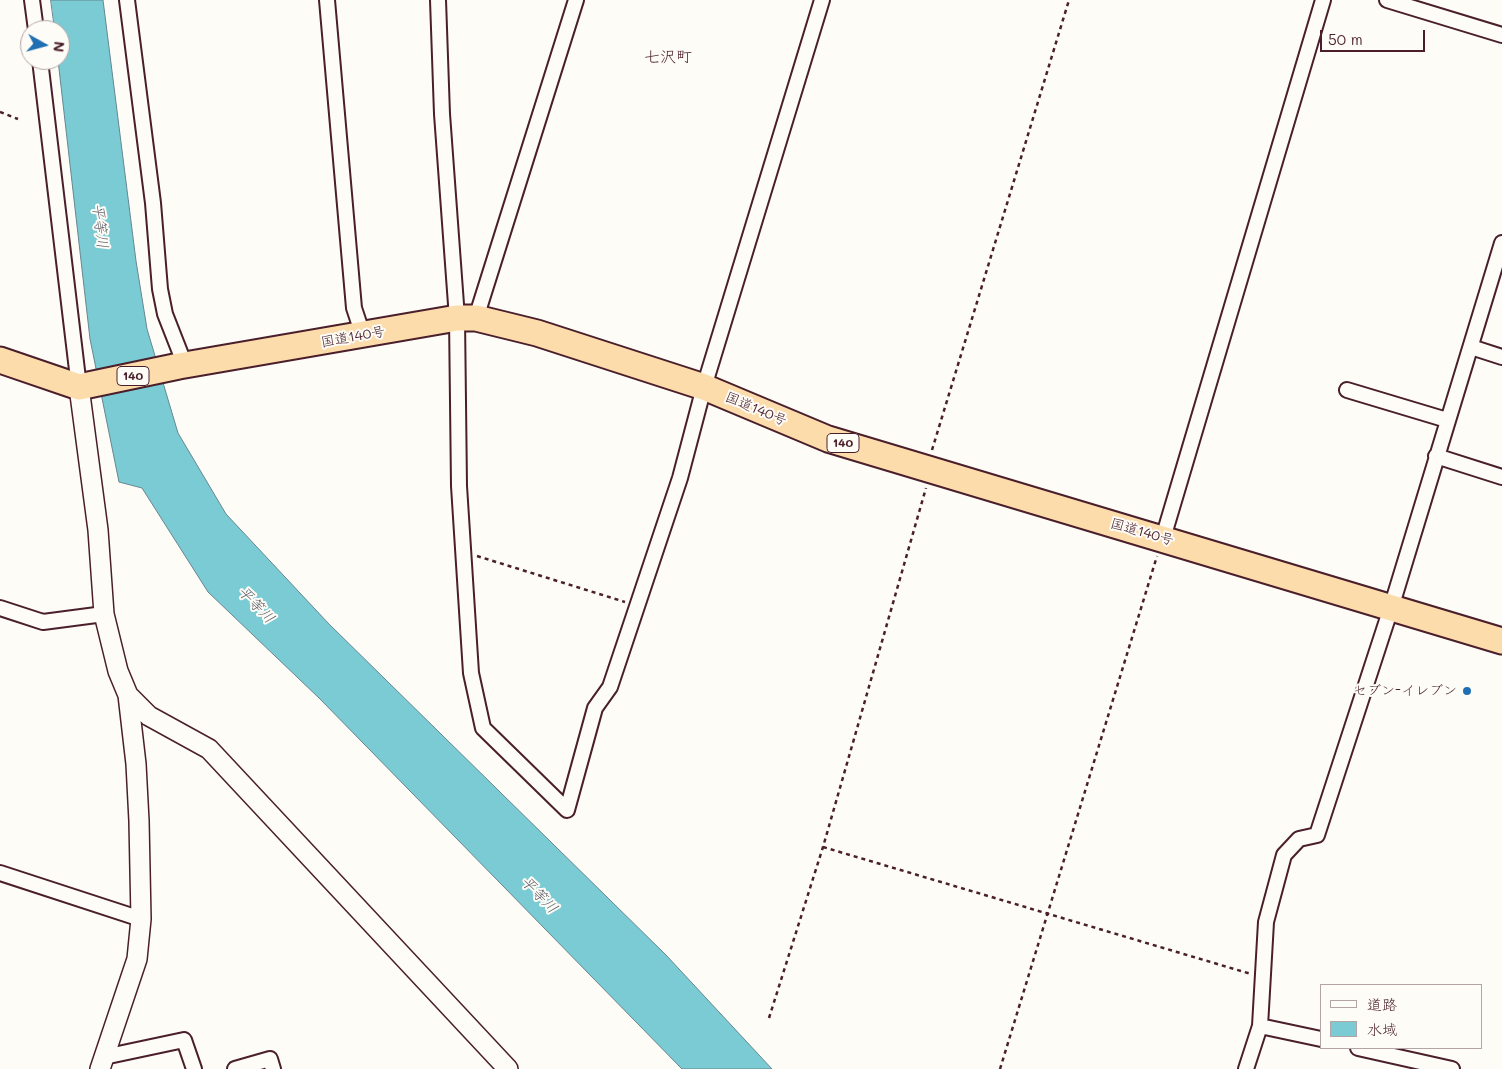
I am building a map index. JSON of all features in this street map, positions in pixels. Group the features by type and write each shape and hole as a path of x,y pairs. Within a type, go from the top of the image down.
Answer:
{"highway":[{"name":"国道140号","path":"83,386 182,366 467,318 537,333 704,387 828,439 1163,538 1502,642"},
{"path":"0,360 83,386"}],"street":[{"path":"32,0 35,20"},
{"path":"127,0 153,203 160,289 165,314 182,366"},
{"path":"327,0 354,308 363,335"},
{"path":"438,0 442,114 467,318 459,486 472,673 483,728 567,810 595,708 610,687 680,478 704,387 822,0"},
{"path":"467,318 576,0"},
{"path":"1163,538 1323,0"},
{"path":"1387,0 1502,35"},
{"path":"41,70 83,386 98,530 104,614 118,672 128,695 136,764 141,919 137,959 102,1063"},
{"path":"1246,1069 1260,1026 1266,922 1284,855 1299,839 1317,835 1391,608 1502,243"},
{"path":"1471,347 1502,357"},
{"path":"1347,390 1447,420"},
{"path":"1436,456 1502,477"},
{"path":"0,608 43,622 104,614"},
{"path":"128,695 149,716 208,749 508,1069"},
{"path":"0,873 141,919"},
{"path":"1260,1026 1320,1039"},
{"path":"102,1063 184,1040 194,1069"},
{"path":"1362,1049 1452,1069"},
{"path":"235,1069 270,1059 273,1069"}],"path":[{"path":"769,1018 823,847 931,471 932,447 1069,0"},
{"path":"0,112 18,119"},
{"path":"1000,1069 1163,538"},
{"path":"463,552 636,605"},
{"path":"823,847 1262,977"}],"water":[{"name":"平等川","path":"51,0 103,0 136,261 147,329 178,433 226,514 329,624 666,955 772,1069 682,1069 320,699 208,592 142,488 119,482 90,339 59,70 70,70 70,20 54,20"}],"place":[{"name":"セブン-イレブン","path":"1467,691"}],"district":[{"name":"七沢町","path":"668,57"}]}
